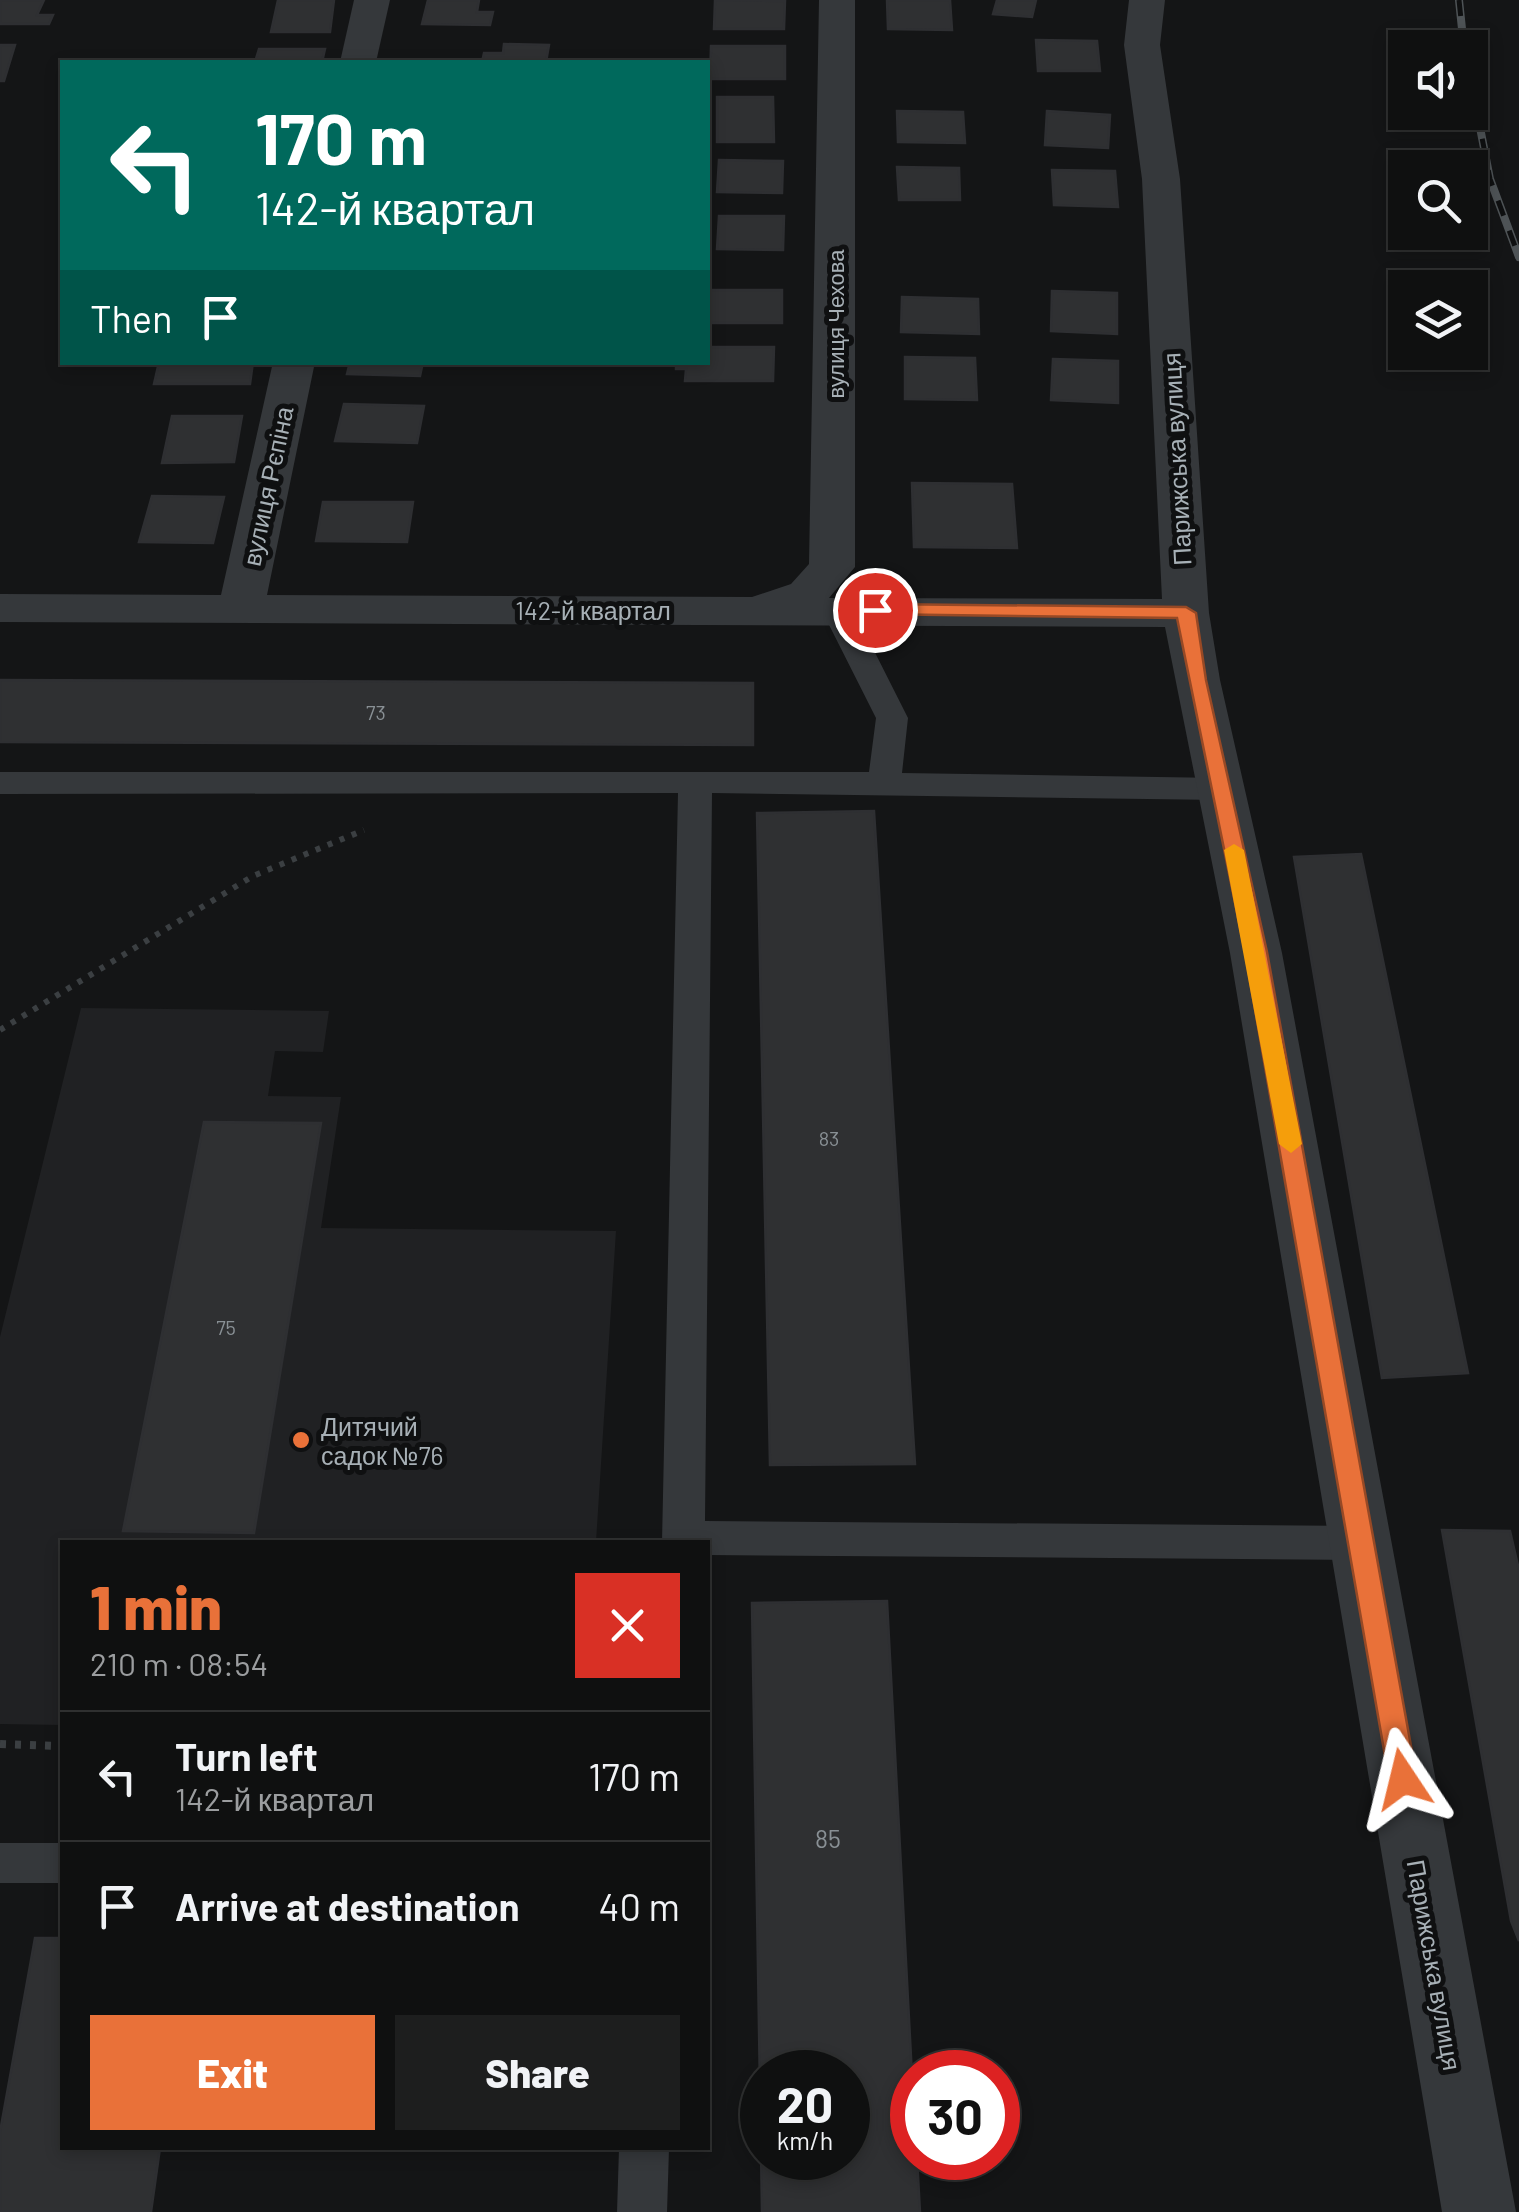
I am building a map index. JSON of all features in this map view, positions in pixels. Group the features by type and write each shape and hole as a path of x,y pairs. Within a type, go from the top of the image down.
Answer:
{"street":[{"path":"358,60 372,0"},
{"name":"вулиця Чехова","path":"764,608 807,594 832,567 837,0"},
{"name":"Парижська вулиця","path":"1147,0 1142,46 1161,179 1186,613 1256,952 1479,2212"},
{"name":"вулиця Рєпіна","path":"240,610 293,365"},
{"name":"142-й квартал","path":"0,608 764,608 1186,613"}],"lane":[{"path":"836,609 892,718 884,783"},
{"path":"683,1540 695,782"},
{"path":"0,783 884,783 1220,790"},
{"path":"710,1540 1362,1543"},
{"path":"0,1863 60,1863"},
{"path":"642,2212 644,2150"}],"path":[{"path":"0,1030 253,876 373,826"},
{"path":"0,1744 60,1746"}],"shaded area":[{"name":"Дитячий садок №76","path":"81,1008 329,1011 323,1052 275,1051 268,1096 341,1097 321,1228 616,1231 596,1540 60,1540 60,1725 0,1724 0,1337"}],"building":[{"path":"0,0 44,0 37,15 53,15 49,24 0,24"},
{"path":"278,0 334,0 330,32 271,32"},
{"path":"428,0 479,0 477,12 493,12 490,25 422,24"},
{"path":"715,0 785,1 784,29 714,29"},
{"path":"887,0 950,0 952,30 888,29"},
{"path":"997,0 1036,0 1032,17 993,14"},
{"path":"1036,40 1097,41 1100,71 1038,71"},
{"path":"504,44 549,45 546,60 482,60 484,53 503,53"},
{"path":"0,45 15,45 4,81 0,81"},
{"path":"711,46 785,46 785,79 710,79"},
{"path":"259,49 325,49 322,60 256,60"},
{"path":"717,97 773,97 774,142 717,142"},
{"path":"897,111 963,112 965,143 898,142"},
{"path":"1047,111 1110,115 1108,148 1045,145"},
{"path":"719,160 783,161 782,193 717,192"},
{"path":"897,167 959,168 960,200 899,200"},
{"path":"1052,170 1115,171 1118,207 1054,205"},
{"path":"719,216 784,216 783,250 717,249"},
{"path":"710,290 782,290 782,323 710,323"},
{"path":"1052,291 1117,293 1117,334 1051,331"},
{"path":"902,297 978,299 979,334 901,332"},
{"path":"710,347 774,347 773,381 685,381 686,369 676,369 676,365 710,365"},
{"path":"905,357 975,358 977,400 905,399"},
{"path":"1053,359 1118,361 1118,403 1051,400"},
{"path":"158,365 253,365 250,384 154,384"},
{"path":"349,365 422,365 420,376 347,374"},
{"path":"344,404 424,406 417,443 335,441"},
{"path":"172,416 242,416 234,462 162,463"},
{"path":"912,483 1012,484 1017,548 914,547"},
{"path":"152,496 224,497 213,543 139,542"},
{"path":"323,502 413,502 407,542 316,541"},
{"path":"0,680 753,683 753,745 0,742"},
{"path":"874,811 915,1464 770,1465 757,813"},
{"path":"1361,854 1468,1373 1382,1378 1294,857"},
{"path":"204,1122 321,1123 254,1533 123,1531"},
{"path":"1442,1530 1510,1531 1519,1570 1519,1941 1511,1921"},
{"path":"887,1601 911,2050 890,2050 890,2180 918,2180 920,2212 762,2212 761,2180 870,2180 870,2050 759,2050 752,1603"},
{"path":"35,1938 60,1938 60,2150 160,2150 151,2212 0,2212 0,2132"}],"railway":[{"path":"1459,0 1462,30"},
{"path":"1480,130 1490,179 1519,257"}],"slow traffic":[{"path":"1234,850 1291,1144"}],"place":[{"name":"Дитячий садок №76","path":"301,1440"}],"route":[{"path":"875,610 1186,613 1196,680 1256,952 1403,1779"}]}
